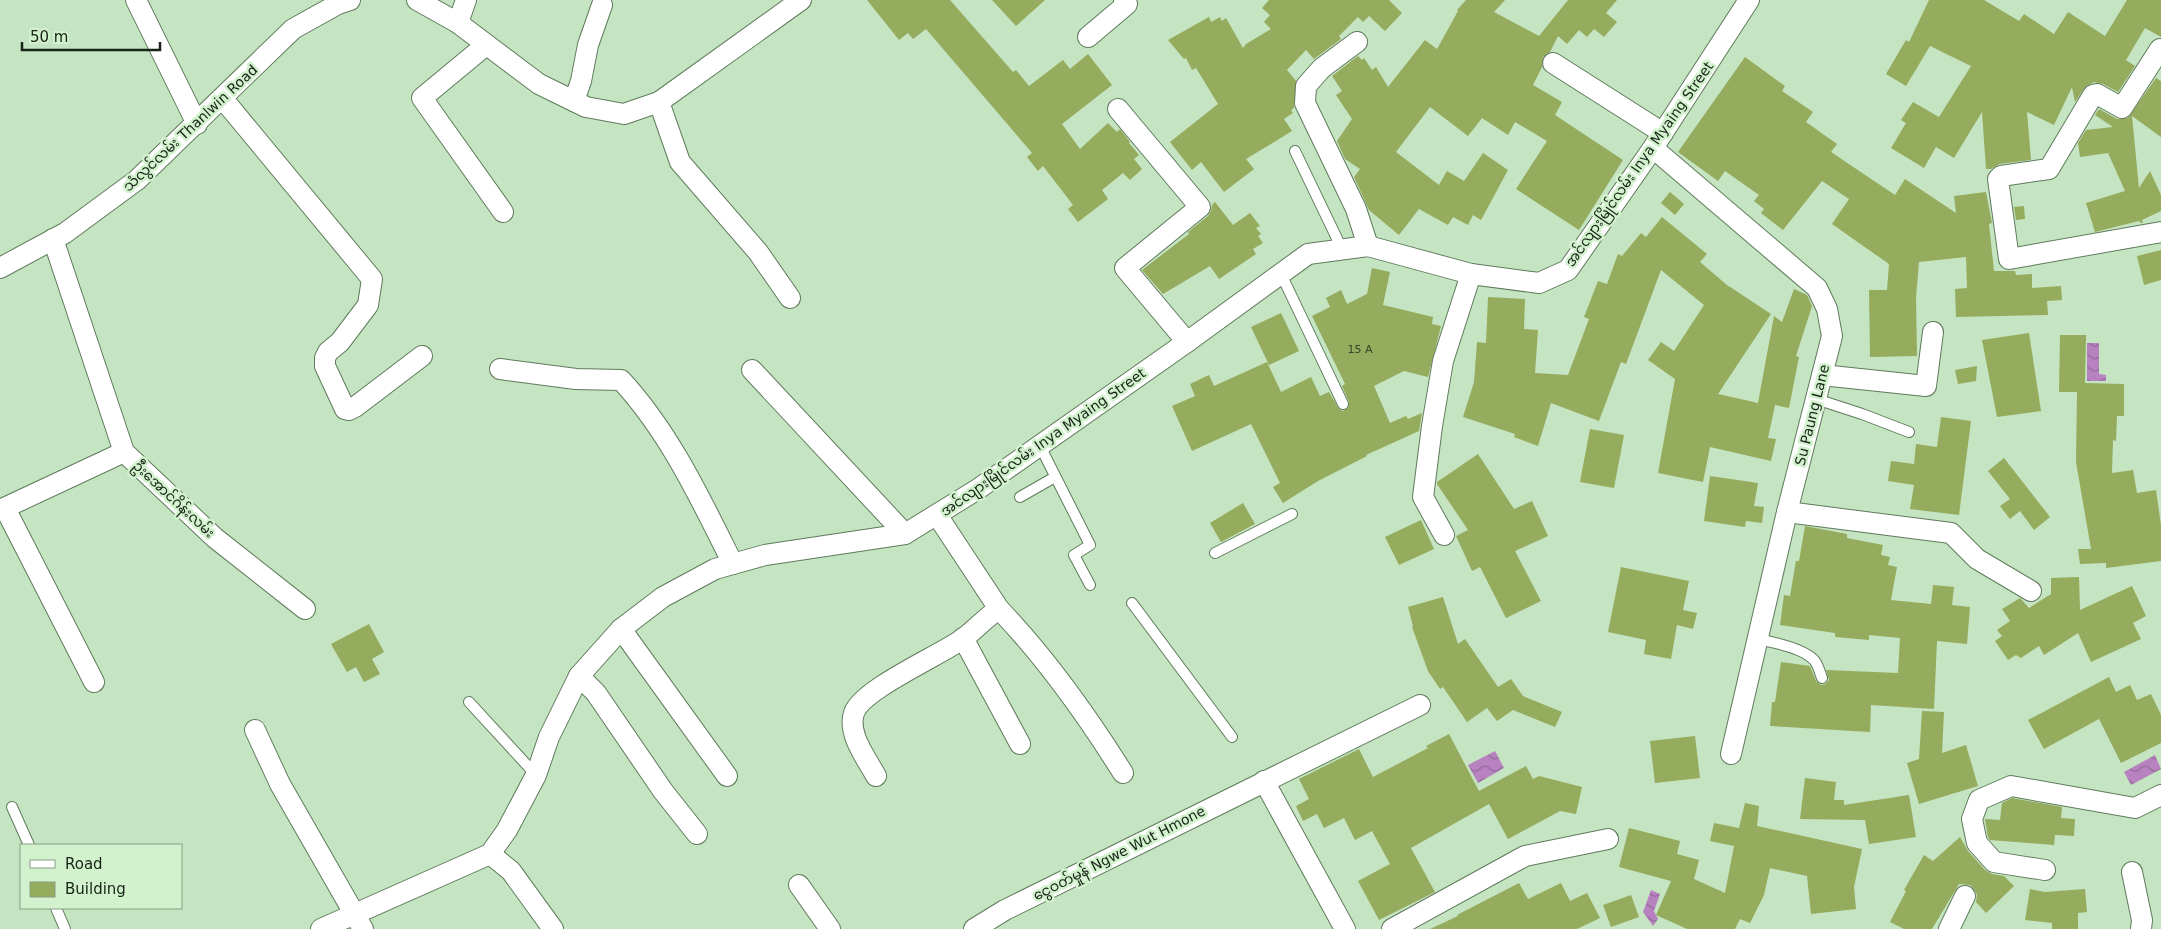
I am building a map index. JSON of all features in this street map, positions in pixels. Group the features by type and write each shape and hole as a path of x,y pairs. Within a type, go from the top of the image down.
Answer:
{"street":[{"path":"136,0 197,124"},
{"name":"သံလွင်လမ်း Thanlwin Road","path":"0,268 65,233 137,180 293,30 338,4 350,0"},
{"path":"417,0 458,23 539,84 586,107 624,114 659,102 800,0"},
{"path":"458,23 466,0"},
{"path":"1088,37 1127,4 1124,0"},
{"name":"အင်လျားမြိုင်လမ်း Inya Myaing Street","path":"490,854 507,830 536,775 549,737 579,676 621,629 664,597 715,570 765,555 905,534 937,516 1040,446 1308,254 1368,246 1471,274 1538,283 1568,270 1658,141 1749,0"},
{"path":"574,101 581,81 588,45 602,5"},
{"path":"1357,42 1322,68 1306,86 1306,103 1356,209 1368,246"},
{"path":"486,45 422,98 503,212"},
{"path":"2160,49 2122,108 2097,94 2093,95 2049,169 2001,176 1998,179 2009,259 2161,232"},
{"name":"Su Paung Lane","path":"1553,63 1658,141 1817,288 1827,309 1832,336 1787,512 1731,754"},
{"path":"223,99 372,279 368,305 340,342 328,352 325,358 325,366 344,409 348,410 355,407 422,356"},
{"path":"659,102 680,162 758,252 790,298"},
{"path":"1118,109 1200,207 1125,268 1187,342"},
{"name":"ဦးအောင်ဂိန်းလမ်း","path":"53,239 124,452 215,538 305,609"},
{"path":"1444,535 1423,498 1443,361 1471,274"},
{"path":"1822,375 1926,386 1933,332"},
{"path":"500,369 576,379 621,380 644,405 694,486 733,564"},
{"path":"752,370 905,534"},
{"path":"94,682 2,509 124,452"},
{"path":"1787,512 1951,533 1977,559 2031,591"},
{"path":"937,516 999,609 1052,669 1123,773"},
{"path":"876,776 853,733 854,713 863,700 963,638 999,609"},
{"path":"621,629 727,776"},
{"path":"963,638 1020,744"},
{"path":"579,676 596,693 663,791 697,834"},
{"name":"ငွေဝတ်မှုန် Ngwe Wut Hmone","path":"974,929 1005,910 1420,705"},
{"path":"255,730 280,784 359,921"},
{"path":"1264,781 1345,929"},
{"path":"2045,870 1994,862 1977,843 1972,819 1979,800 2011,786 2135,808 2161,795"},
{"path":"1392,929 1525,856 1608,839"},
{"path":"321,929 359,921 490,854 511,871 552,929"},
{"path":"2132,872 2142,920 2141,929"},
{"path":"799,885 830,929"},
{"path":"1948,929 1965,896"}],"lane":[{"path":"1295,151 1342,250"},
{"path":"1281,274 1343,404"},
{"path":"1816,399 1909,432"},
{"path":"1040,446 1090,545 1074,555 1090,585"},
{"path":"1020,497 1055,477"},
{"path":"1215,553 1292,514"},
{"path":"1132,604 1232,736"},
{"path":"1757,639 1774,642 1815,660 1822,678"},
{"path":"469,702 536,775"},
{"path":"12,807 29,844"},
{"path":"56,909 66,929"}],"water":[{"path":"2087,343 2099,343 2099,374 2106,375 2106,381 2087,381"},
{"path":"1495,751 1504,768 1478,783 1468,765"},
{"path":"2155,755 2161,769 2131,785 2124,772"},
{"path":"1651,890 1660,894 1654,911 1658,919 1653,926 1643,912"}],"building":[{"path":"867,0 950,0 1013,72 1016,70 1029,86 1063,60 1070,69 1088,54 1112,85 1062,124 1080,149 1108,123 1117,132 1120,129 1139,155 1134,159 1142,169 1130,180 1123,173 1102,190 1108,199 1078,222 1068,209 1073,205 1043,166 1038,171 1027,157 1032,153 926,29 913,39 908,33 899,40"},
{"path":"992,0 1045,0 1016,26"},
{"path":"1269,0 1389,0 1402,13 1385,31 1369,16 1363,22 1358,17 1339,36 1341,39 1314,59 1306,50 1287,70 1296,81 1294,108 1291,110 1293,113 1284,119 1292,131 1246,159 1254,169 1224,192 1201,162 1192,170 1170,142 1218,104 1196,68 1192,70 1186,58 1184,59 1168,40 1209,17 1211,22 1220,17 1222,21 1226,18 1243,48 1246,44 1271,29 1264,22 1270,15 1262,8"},
{"path":"1466,0 1505,0 1494,12 1539,36 1568,0 1617,0 1606,13 1617,22 1604,37 1594,29 1587,37 1579,30 1567,44 1558,36 1550,52 1543,57 1542,67 1533,85 1562,102 1555,115 1623,160 1579,230 1516,189 1547,141 1515,122 1508,135 1482,118 1468,136 1430,107 1396,152 1439,185 1447,171 1464,181 1483,153 1508,170 1481,220 1473,215 1468,225 1453,217 1448,225 1419,209 1399,235 1369,210 1354,177 1360,169 1345,159 1337,141 1352,119 1336,95 1342,91 1332,76 1358,56 1362,60 1364,58 1372,70 1376,67 1388,87 1425,40 1437,49 1457,10"},
{"path":"1929,0 1984,0 2019,21 2024,14 2054,34 2068,12 2105,36 2127,0 2161,0 2161,37 2145,28 2126,60 2135,66 2118,92 2103,84 2094,82 2086,86 2075,102 2072,87 2054,125 2027,112 2031,160 1999,164 1991,169 1986,169 1982,112 1954,158 1936,147 1924,168 1891,148 1906,123 1901,120 1913,102 1939,117 1971,66 1930,46 1906,86 1886,74 1906,40 1909,42"},
{"path":"1745,57 1785,86 1782,91 1813,112 1806,122 1837,144 1831,152 1895,195 1905,179 1956,213 1954,196 1986,192 1992,223 1989,224 1994,271 2015,271 2016,275 2032,274 2032,288 2061,286 2062,300 2047,301 2048,315 1956,317 1955,289 1967,288 1966,257 1919,262 1916,298 1917,356 1870,357 1869,290 1887,290 1889,264 1832,224 1849,199 1822,181 1783,230 1761,213 1764,209 1754,201 1759,195 1725,171 1718,181 1678,152"},
{"path":"2156,78 2161,81 2161,137 2132,116 2139,188 2150,171 2161,195 2161,211 2142,220 2143,223 2139,221 2095,232 2086,203 2125,191 2108,153 2080,157 2078,143 2086,130 2113,127 2095,115 2099,109 2117,119 2128,118"},
{"path":"1670,192 1684,204 1675,215 1661,203"},
{"path":"1215,202 1233,225 1250,213 1260,226 1256,228 1261,234 1258,236 1263,243 1253,249 1256,254 1219,279 1210,266 1163,294 1142,270 1189,234 1188,232 1208,216"},
{"path":"2024,206 2025,219 2016,220 2014,207"},
{"path":"1662,217 1707,254 1700,262 1727,285 1771,314 1718,394 1758,403 1774,316 1782,322 1794,289 1807,295 1812,306 1796,356 1799,357 1789,408 1775,405 1768,438 1776,439 1771,461 1710,447 1703,482 1658,473 1675,379 1648,360 1661,342 1674,351 1704,305 1661,270 1626,364 1621,362 1599,421 1551,403 1538,446 1514,437 1515,434 1463,417 1474,382 1477,342 1486,343 1488,297 1525,299 1524,329 1538,330 1535,373 1568,375 1589,319 1584,317 1598,281 1607,284 1618,254 1622,256 1641,233 1646,237"},
{"path":"2161,250 2161,280 2144,285 2137,256"},
{"path":"1372,268 1390,272 1383,305 1433,317 1432,324 1441,326 1428,377 1404,371 1374,386 1390,423 1406,416 1408,419 1422,413 1419,431 1366,455 1318,481 1283,503 1273,487 1280,483 1251,424 1192,451 1172,406 1195,396 1190,384 1209,375 1214,386 1267,362 1281,392 1311,377 1320,396 1329,392 1339,409 1343,411 1348,408 1349,402 1342,386 1345,384 1312,316 1330,307 1326,298 1341,290 1347,304 1367,294"},
{"path":"1281,313 1299,351 1269,365 1251,327"},
{"path":"2029,333 2041,411 1997,417 1982,340"},
{"path":"2060,335 2086,335 2085,383 2124,384 2124,416 2117,416 2116,441 2113,440 2112,473 2133,470 2137,493 2156,490 2161,525 2161,561 2106,568 2106,563 2080,564 2078,549 2091,549 2076,462 2077,392 2059,392"},
{"path":"1977,366 1976,381 1958,384 1955,370"},
{"path":"1941,417 1971,421 1959,515 1910,509 1914,485 1888,481 1891,461 1914,464 1916,444 1937,447"},
{"path":"1590,429 1624,435 1614,488 1580,482"},
{"path":"1478,454 1514,509 1532,501 1548,536 1515,551 1541,601 1506,618 1480,567 1472,571 1456,536 1468,530 1437,484 1437,482"},
{"path":"2004,458 2050,517 2034,530 2020,511 2010,519 2000,506 2010,499 1988,471"},
{"path":"1710,476 1758,483 1754,506 1764,507 1762,523 1746,521 1745,527 1704,521"},
{"path":"1243,503 1255,524 1221,542 1210,523"},
{"path":"1421,520 1434,549 1399,565 1385,537"},
{"path":"1805,526 1847,534 1847,538 1883,545 1881,555 1890,557 1888,565 1897,567 1891,600 1931,604 1933,585 1954,587 1952,605 1970,607 1967,644 1937,641 1934,709 1871,705 1870,732 1770,726 1772,702 1775,702 1781,662 1810,666 1816,681 1821,685 1829,680 1826,670 1898,673 1900,638 1869,635 1869,640 1835,637 1835,633 1780,625 1784,595 1790,596"},
{"path":"1621,567 1689,581 1683,610 1697,613 1693,629 1677,625 1671,659 1644,654 1646,640 1608,632"},
{"path":"2079,577 2080,610 2132,586 2146,616 2133,623 2141,639 2091,662 2078,633 2044,655 2039,646 2021,658 2016,655 2008,660 1995,641 2002,636 1997,630 2010,621 2002,609 2020,598 2029,608 2051,594 2051,578"},
{"path":"1443,597 1458,644 1465,639 1498,687 1511,679 1523,696 1562,712 1555,727 1513,710 1497,721 1487,708 1467,722 1443,687 1440,689 1428,671 1412,627 1408,607"},
{"path":"369,624 384,652 372,659 380,674 364,682 356,667 347,672 331,644"},
{"path":"2109,677 2116,692 2130,685 2137,700 2151,694 2161,715 2161,743 2121,763 2099,719 2044,749 2028,720"},
{"path":"1922,711 1944,712 1942,753 1966,745 1978,786 1919,804 1907,763 1919,759"},
{"path":"1449,734 1479,791 1526,766 1533,779 1539,776 1582,787 1576,814 1560,811 1508,839 1489,804 1411,848 1435,892 1379,920 1358,881 1390,864 1372,831 1355,840 1344,818 1324,828 1317,814 1303,821 1296,806 1309,799 1299,779 1359,749 1373,777 1428,748 1426,746"},
{"path":"1695,736 1700,778 1655,783 1650,741"},
{"path":"1805,778 1836,782 1834,800 1844,800 1844,805 1909,795 1916,837 1869,844 1865,820 1800,819"},
{"path":"2012,798 2062,807 2061,818 2075,819 2074,836 2055,835 2054,845 1990,840 1985,819 2000,820 2002,803"},
{"path":"1745,803 1759,806 1757,826 1862,849 1854,887 1856,909 1811,914 1807,876 1770,868 1764,895 1750,923 1740,919 1735,929 1687,929 1656,915 1671,881 1619,867 1629,828 1680,841 1677,854 1699,860 1694,879 1725,893 1734,846 1710,841 1714,823 1739,828"},
{"path":"1960,837 1968,851 1985,870 1992,874 2004,876 2014,886 1986,913 1976,902 1977,895 1974,889 1970,885 1959,884 1932,929 1904,929 1890,922 1906,891 1904,890 1924,855 1933,861"},
{"path":"1519,883 1528,899 1561,883 1570,901 1587,893 1600,918 1577,929 1430,929 1458,916"},
{"path":"2030,889 2045,892 2085,889 2087,912 2078,913 2078,929 2052,929 2052,923 2025,920"},
{"path":"1631,895 1639,917 1611,927 1603,905"}]}
